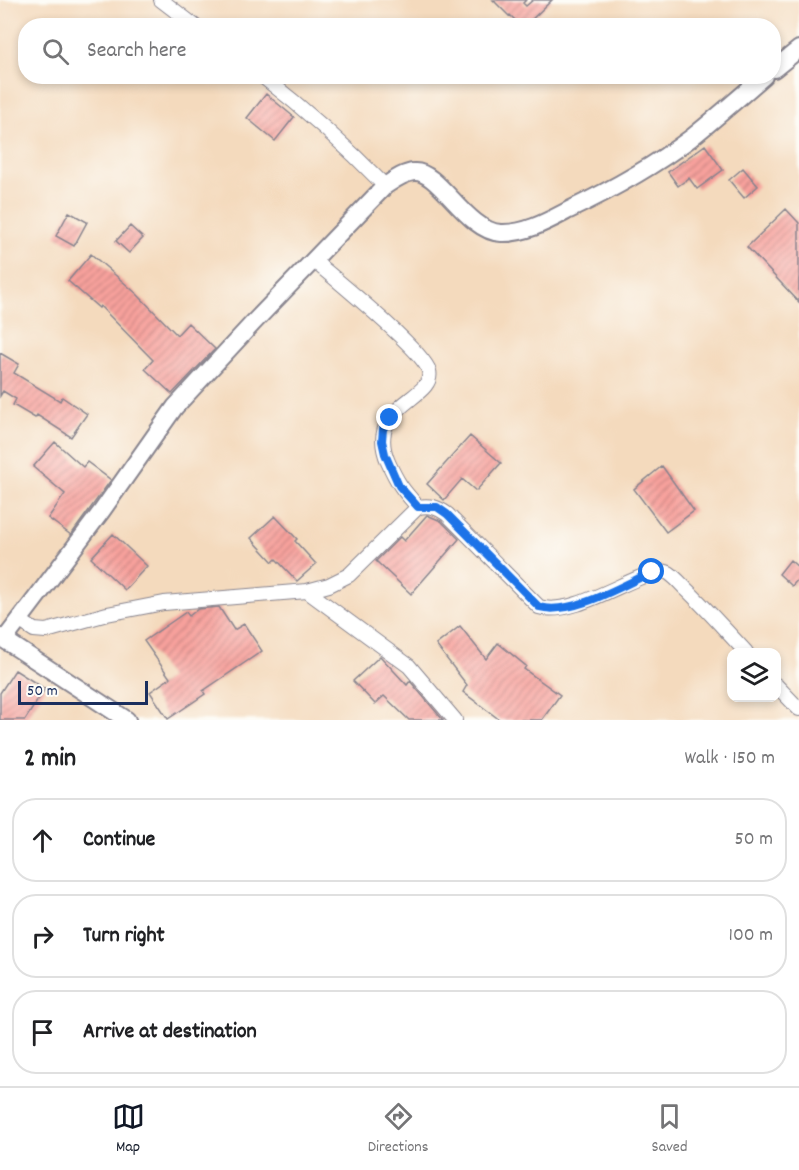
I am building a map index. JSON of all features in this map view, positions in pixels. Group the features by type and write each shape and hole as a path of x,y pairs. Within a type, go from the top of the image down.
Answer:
{"street":[{"path":"161,0 185,18"},
{"path":"781,63 799,49"},
{"path":"273,84 353,153 385,186"},
{"path":"127,720 2,638 19,620 101,512 175,407 385,186 404,174 416,172 427,174 464,213 484,228 498,234 524,231 593,199 640,171 689,139 754,84"},
{"path":"314,261 425,362 430,374 427,384 390,418 383,429 382,441 399,486 418,507"},
{"path":"19,620 34,630 46,631 107,614 164,603 307,591 329,585 349,575 418,507 437,507 447,514 539,607 550,610 568,608 652,572 662,570 670,573 742,648"},
{"path":"307,591 409,666 455,720"},
{"path":"781,689 799,709"}],"building":[{"path":"493,0 526,0 523,3 526,6 533,0 552,0 533,18 509,16"},
{"path":"266,94 294,117 275,141 247,118"},
{"path":"705,145 723,170 697,189 689,178 678,186 668,172"},
{"path":"743,168 758,186 744,198 729,180"},
{"path":"786,209 799,223 799,302 747,247"},
{"path":"69,212 87,222 74,246 56,236"},
{"path":"130,226 143,238 129,253 116,241"},
{"path":"91,254 137,294 177,335 188,323 215,349 172,394 145,369 153,360 100,306 99,308 68,281"},
{"path":"0,353 19,364 14,373 60,401 62,397 87,414 71,437 37,415 35,418 13,405 16,399 3,391 0,396"},
{"path":"470,436 501,463 476,491 462,479 444,500 427,484"},
{"path":"55,442 83,467 87,462 111,480 71,535 48,518 65,494 33,467"},
{"path":"662,466 694,511 666,532 634,489"},
{"path":"427,515 441,521 459,539 411,594 376,561 400,537 404,541"},
{"path":"275,516 316,564 297,581 276,559 273,562 251,538"},
{"path":"113,534 147,566 125,590 91,558"},
{"path":"790,560 799,568 799,578 792,586 779,574"},
{"path":"219,607 234,630 244,624 262,651 203,691 205,694 168,719 150,692 170,678 144,641 186,612 189,616 198,609"},
{"path":"460,626 486,659 498,643 526,666 524,669 560,695 542,720 500,720 463,692 467,685 436,645"},
{"path":"380,656 407,685 410,681 443,720 409,720 384,696 375,704 353,681"},
{"path":"15,670 45,689 25,720 0,720 0,693"}],"route":[{"path":"390,418 383,429 382,441 399,486 418,507 437,507 447,514 478,542 539,607 550,610 568,608 652,572"}]}
